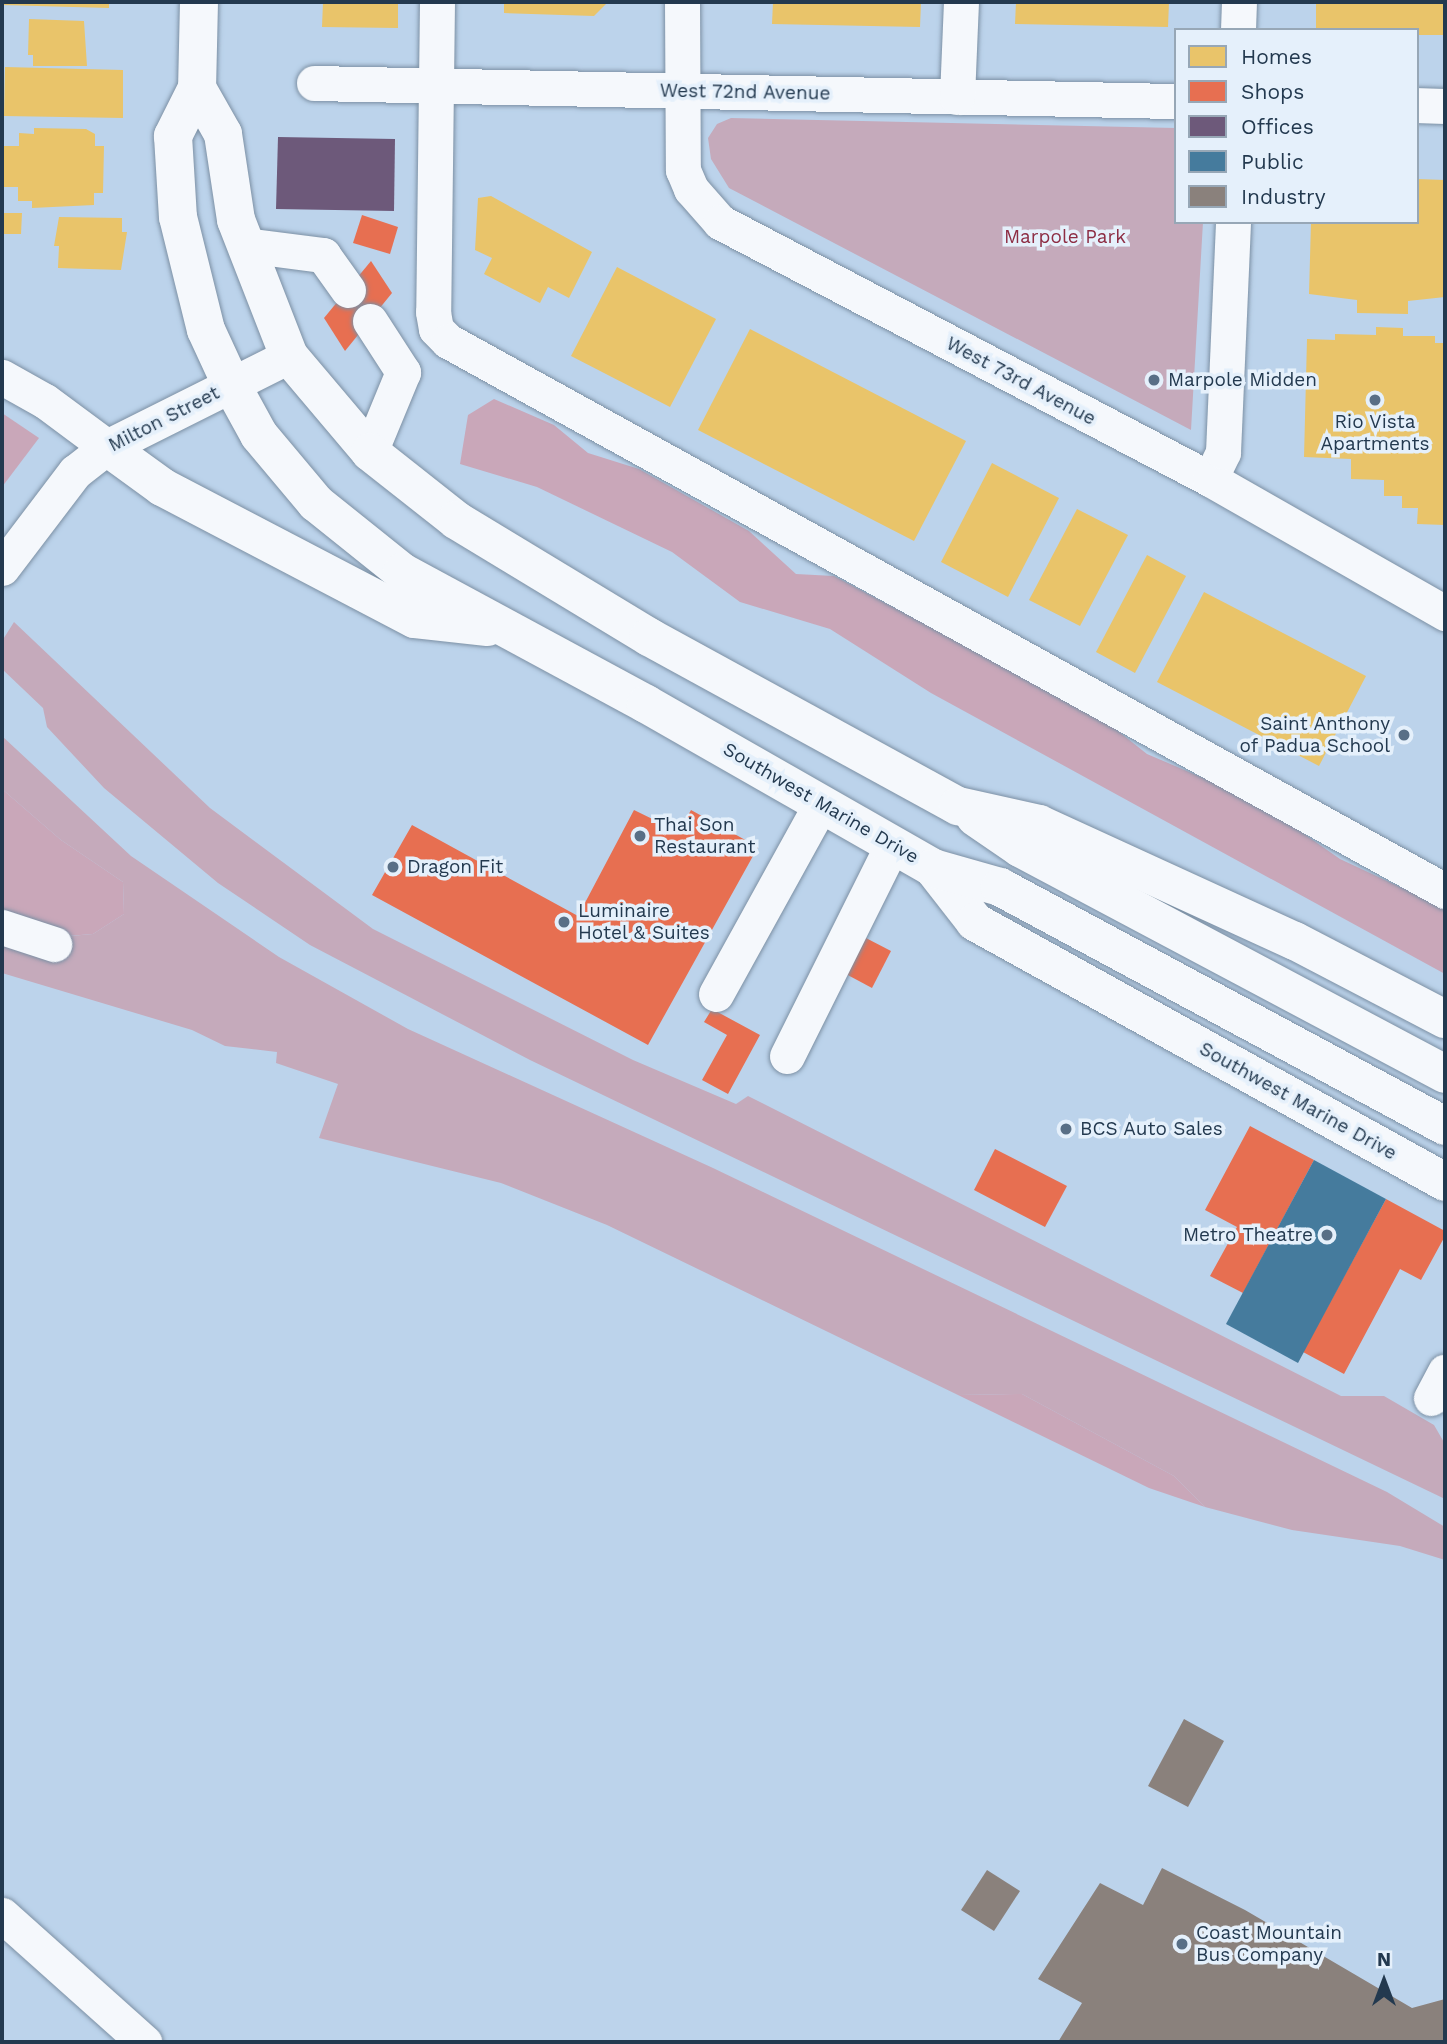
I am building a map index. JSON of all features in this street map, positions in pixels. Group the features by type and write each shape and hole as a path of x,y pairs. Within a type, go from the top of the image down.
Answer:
{"main road":[{"path":"199,2 197,89 223,134 236,220 245,245 289,356 370,452 456,520 555,583 958,806 1020,848 1445,1074"},
{"name":"Southwest Marine Drive","path":"197,89 173,136 178,217 206,330 259,435 316,503 402,572 500,628 646,704 933,868 975,922 1445,1182"},
{"path":"107,447 162,487 415,619 500,628"},
{"path":"958,806 1039,824 1295,941 1445,1019"},
{"path":"933,868 1000,887 1445,1126"}],"street":[{"path":"438,2 433,312 436,329 448,341 1445,891"},
{"name":"West 73rd Avenue","path":"682,2 680,91 683,170 691,189 720,222 1210,479 1445,613"},
{"path":"957,97 961,2"},
{"path":"1238,28 1239,2"},
{"name":"West 72nd Avenue","path":"314,83 1174,101"},
{"path":"1419,105 1445,106"},
{"path":"1210,479 1223,452 1233,224"},
{"path":"245,245 323,255 348,289"},
{"path":"370,321 403,372 370,452"},
{"name":"Milton Street","path":"2,568 75,472 107,447 289,356"},
{"path":"2,377 45,401 107,447"},
{"path":"716,994 821,804"},
{"path":"787,1056 892,845"},
{"path":"2,927 54,944"},
{"path":"2,1915 144,2042"}],"green space":[{"name":"Marpole Park","path":"731,118 1174,128 1174,224 1203,224 1191,430 729,188 711,159 708,138 717,124"},
{"path":"14,622 210,808 373,929 633,1060 736,1104 748,1096 1341,1396 1384,1396 1434,1425 1445,1444 1445,1499 530,1060 310,945 218,883 104,788 47,727 43,708 2,669 2,641"},
{"path":"2,736 131,856 279,957 408,1029 713,1168 1387,1492 1445,1527 1445,1560 1400,1546 1292,1530 1205,1507 1174,1476 1022,1394 958,1395 607,1225 501,1183 319,1138 338,1084 276,1063 277,1052 225,1046 192,1030 2,973 2,937 61,950 70,936 93,934 124,914 123,882 61,840 2,789"}],"shaded area":[{"path":"494,399 554,425 588,453 639,469 749,531 796,574 834,576 1099,716 1147,754 1257,801 1340,859 1445,908 1445,974 931,693 830,629 740,602 672,552 537,487 460,464 468,415"},
{"path":"2,413 39,438 2,487"},
{"path":"2,789 61,840 123,882 124,914 93,934 56,937 2,919"},
{"path":"1022,1394 1174,1476 1205,1507 1149,1488 958,1395"}],"building: Homes":[{"path":"2,2 109,2 109,8 2,5"},
{"path":"323,2 398,2 398,28 322,27"},
{"path":"504,2 608,2 594,16 504,13"},
{"path":"773,2 921,2 920,27 772,24"},
{"path":"1016,2 1169,2 1168,27 1015,24"},
{"path":"1316,2 1445,2 1445,35 1419,35 1419,28 1316,28"},
{"path":"29,19 84,21 87,66 33,66 33,55 28,55"},
{"path":"5,67 123,70 123,118 4,116"},
{"path":"34,128 86,129 95,134 95,146 104,146 103,193 94,193 94,205 32,208 32,201 18,201 18,187 3,187 3,146 19,146 19,133 34,134"},
{"path":"1419,179 1445,180 1445,297 1408,301 1408,314 1357,313 1357,300 1309,294 1311,224 1419,224"},
{"path":"491,196 592,252 569,298 548,287 540,303 484,274 492,258 475,250 478,198"},
{"path":"2,213 22,213 21,234 2,234"},
{"path":"59,217 122,218 122,232 127,232 121,270 58,268 59,246 54,246"},
{"path":"617,267 716,319 670,407 571,356"},
{"name":"Rio Vista Apartments","path":"1376,327 1403,328 1403,336 1435,336 1435,343 1445,343 1445,525 1417,524 1418,508 1402,508 1402,496 1384,496 1384,480 1351,479 1351,459 1304,457 1307,339 1335,340 1335,334 1376,335"},
{"path":"750,329 966,441 914,541 698,430"},
{"path":"992,463 1059,498 1008,597 941,562"},
{"path":"1077,509 1128,535 1080,626 1029,600"},
{"path":"1147,555 1186,576 1135,673 1096,652"},
{"path":"1204,592 1366,676 1319,766 1157,682"}],"building: Shops":[{"path":"362,215 398,227 390,254 353,243"},
{"path":"371,261 392,293 345,351 324,318"},
{"path":"634,810 679,832 691,810 758,847 648,1045 372,895 412,825 578,916"},
{"path":"864,937 891,951 872,988 844,973"},
{"path":"712,1009 760,1035 728,1094 702,1080 727,1035 704,1022"},
{"path":"1250,1126 1314,1160 1243,1293 1210,1276 1237,1227 1205,1210"},
{"path":"995,1149 1067,1186 1045,1227 974,1190"},
{"path":"1386,1199 1445,1231 1445,1236 1421,1280 1400,1269 1344,1374 1303,1352"}],"building: Offices":[{"path":"278,137 395,139 394,211 276,209"}],"building: Public":[{"path":"1314,1160 1386,1199 1298,1363 1226,1324"}],"building: Industry":[{"path":"1184,1719 1224,1741 1188,1807 1148,1786"},
{"name":"Coast Mountain Bus Company","path":"1162,1868 1245,1910 1412,2008 1445,1999 1445,2042 1058,2042 1082,2003 1038,1979 1100,1883 1143,1905"},
{"path":"987,1870 1020,1891 994,1931 961,1910"}],"place":[{"name":"Marpole Midden","path":"1154,380"},
{"name":"Rio Vista Apartments","path":"1375,400"},
{"name":"Saint Anthony of Padua School","path":"1404,735"},
{"name":"Thai Son Restaurant","path":"640,836"},
{"name":"Dragon Fit","path":"393,867"},
{"name":"Luminaire Hotel & Suites","path":"564,922"},
{"name":"BCS Auto Sales","path":"1066,1129"},
{"name":"Metro Theatre","path":"1327,1235"},
{"name":"Coast Mountain Bus Company","path":"1182,1944"}]}
